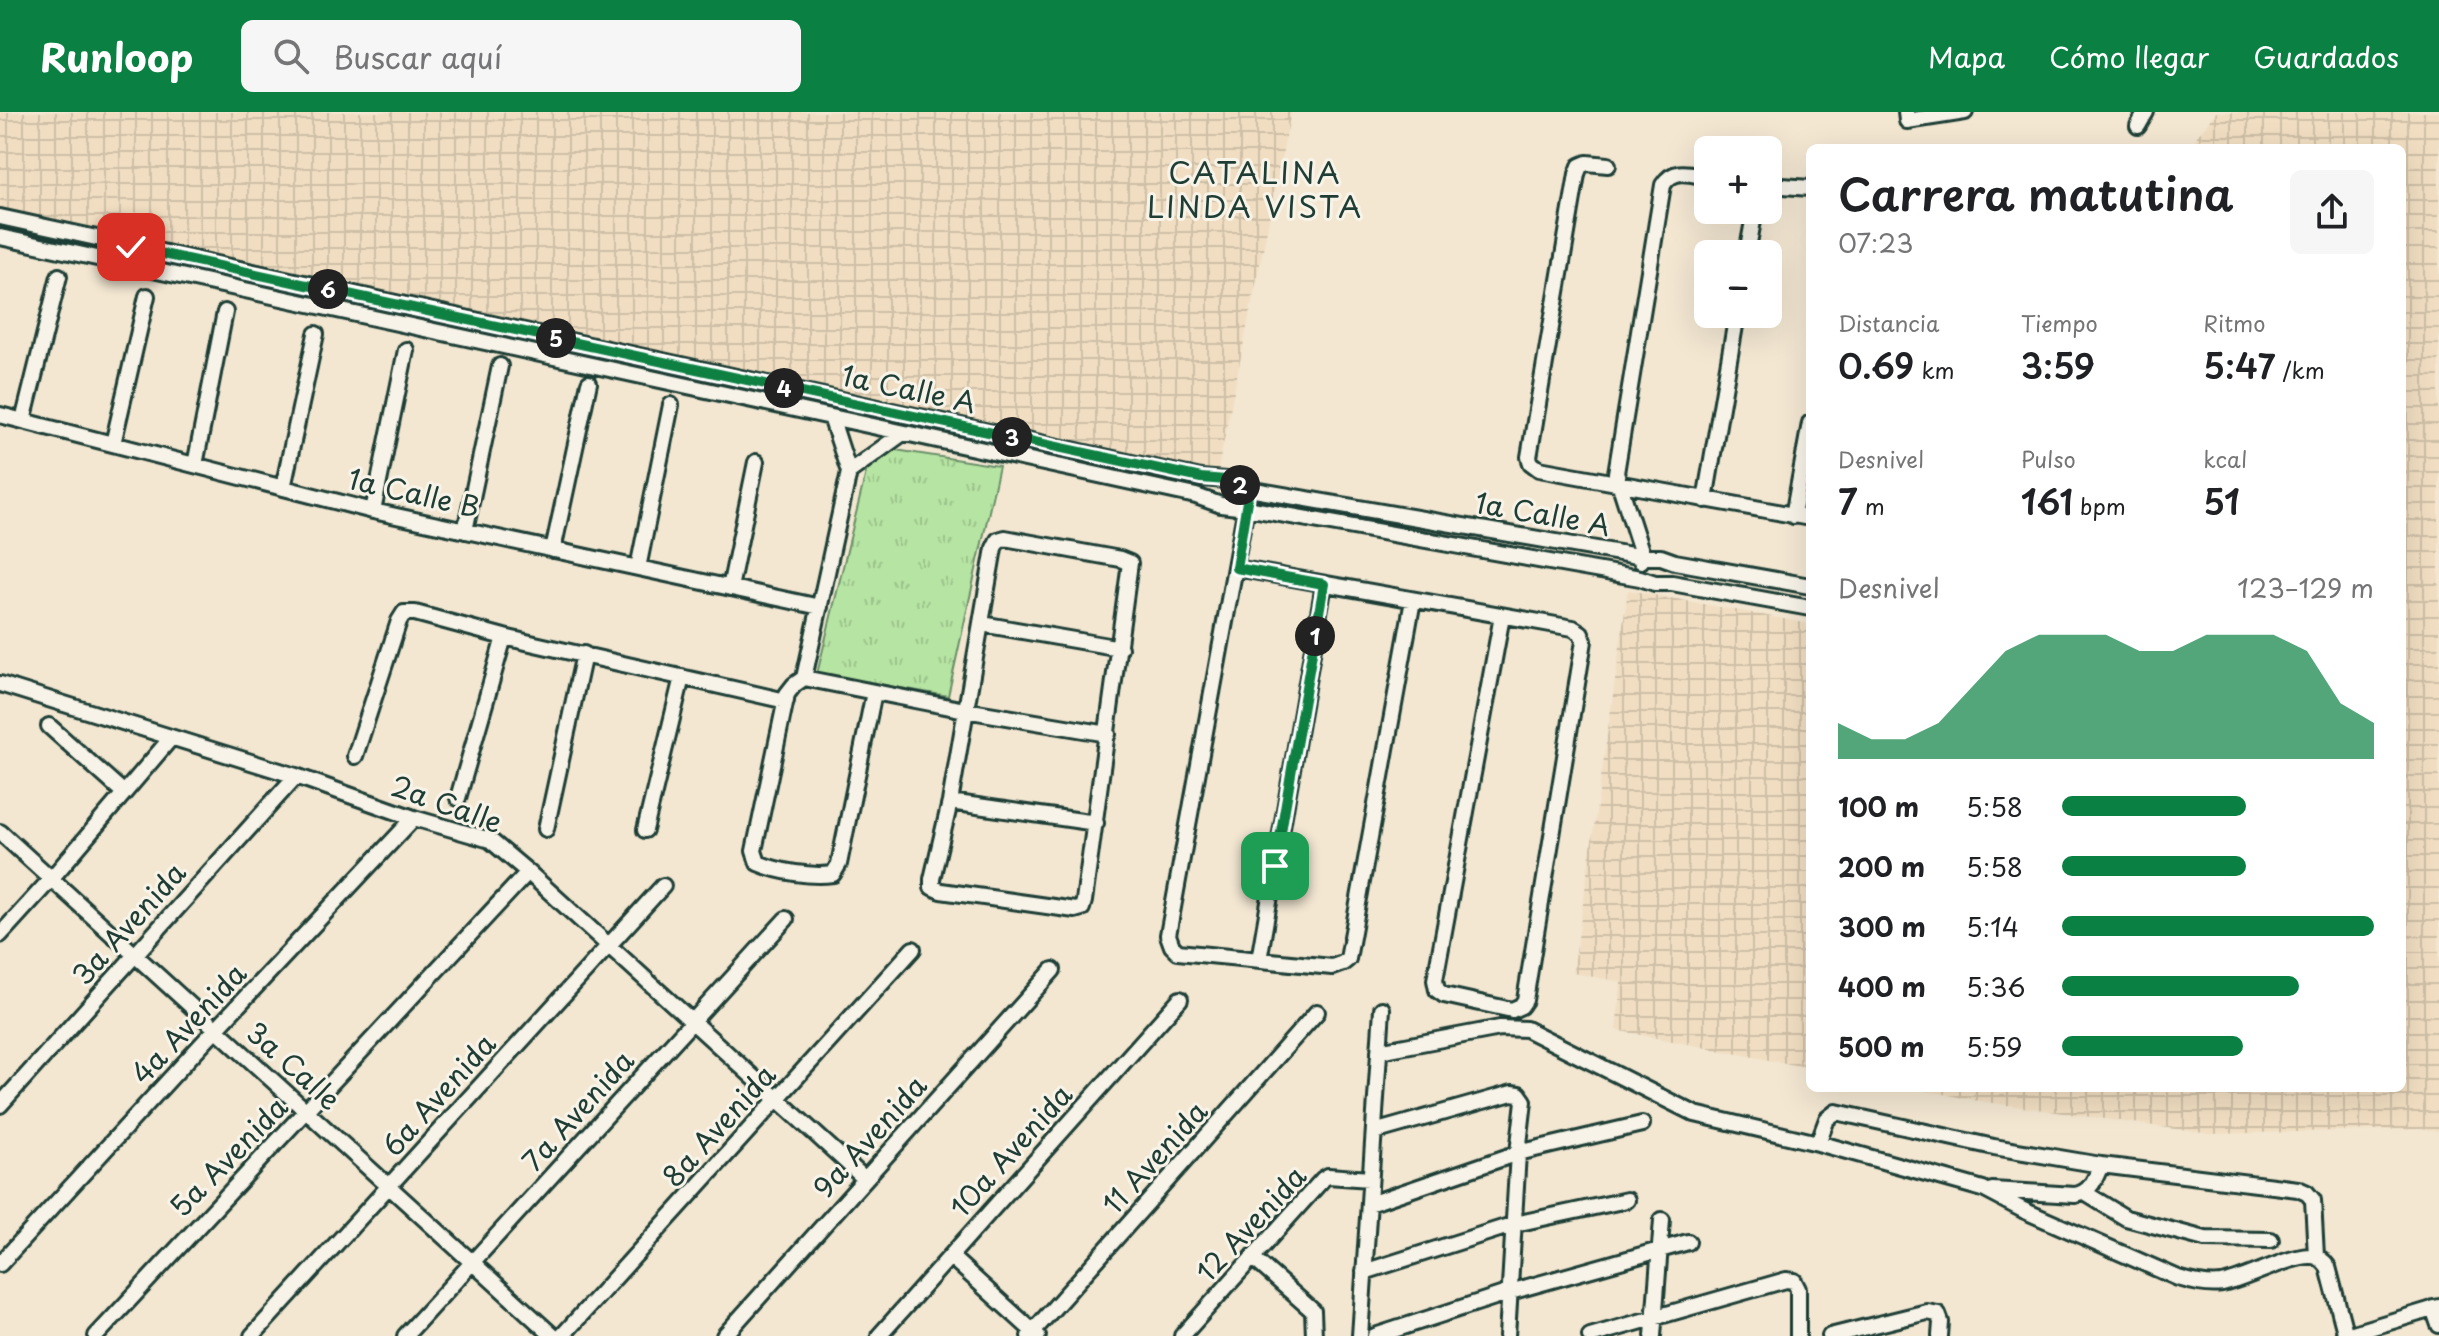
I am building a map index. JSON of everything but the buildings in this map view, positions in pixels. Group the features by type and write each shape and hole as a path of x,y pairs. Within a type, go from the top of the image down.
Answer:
{"street":[{"path":"1913,116 1965,112"},
{"path":"2138,126 2146,112"},
{"path":"1608,165 1587,163 1580,166 1577,174 1529,457 1531,463 1539,469 1806,518"},
{"path":"1640,578 1639,567 1643,557 1616,473 1663,185 1678,172 1694,175"},
{"path":"1782,186 1806,188"},
{"name":"1a Calle A","path":"0,217 1201,478 1226,480 1249,489 1643,557 1661,557 1806,585"},
{"path":"6,239 17,222"},
{"name":"1a Calle A","path":"6,239 1196,496 1221,505 1806,607"},
{"path":"23,421 59,276"},
{"path":"113,444 147,296"},
{"path":"195,465 225,312"},
{"path":"1705,500 1735,328"},
{"path":"283,488 316,334"},
{"path":"373,511 406,350"},
{"path":"465,531 500,366"},
{"path":"553,550 589,383"},
{"path":"638,568 671,405"},
{"name":"1a Calle B","path":"0,415 373,511 820,607"},
{"path":"831,417 849,472 804,678 787,694 754,851 758,863 820,876 833,874 839,864 874,692"},
{"path":"849,472 903,433"},
{"path":"1793,516 1806,445"},
{"path":"1108,477 1113,459"},
{"path":"730,588 756,462"},
{"path":"1249,489 1168,935 1178,952 1332,967 1343,963 1350,952 1413,600"},
{"path":"1005,538 1130,563 1120,648 1082,908 1075,910 941,891 932,887 950,802 994,548 998,540 1005,538"},
{"path":"1672,583 1676,573 1675,562"},
{"path":"1236,568 1573,628 1581,633 1584,641 1525,1000 1512,1010 1444,995 1437,990 1435,980 1502,616"},
{"path":"1259,960 1324,584"},
{"path":"355,756 404,613 415,613 504,637 786,701"},
{"path":"982,624 1120,648"},
{"path":"458,798 504,637"},
{"path":"546,829 584,654"},
{"path":"645,830 682,677"},
{"path":"804,678 1108,734"},
{"name":"2a Calle","path":"0,684 490,840 865,1179"},
{"path":"49,726 124,793"},
{"path":"0,935 171,738"},
{"name":"3a Avenida","path":"0,1105 296,776"},
{"path":"950,802 1096,823"},
{"name":"4a Avenida","path":"0,1264 414,818"},
{"name":"3a Calle","path":"0,832 553,1336"},
{"name":"5a Avenida","path":"96,1336 528,872"},
{"name":"6a Avenida","path":"252,1336 663,886"},
{"name":"7a Avenida","path":"405,1336 786,919"},
{"name":"8a Avenida","path":"562,1336 913,949"},
{"name":"9a Avenida","path":"724,1336 1053,970"},
{"name":"10a Avenida","path":"879,1336 1180,999"},
{"path":"1360,1336 1382,1009"},
{"name":"11 Avenida","path":"1033,1335 1317,1012"},
{"path":"1379,1051 1500,1028 1526,1029 1695,1114 1818,1143 1983,1189 2085,1193 2101,1165"},
{"path":"1374,1132 1512,1093 1519,1094 1524,1101 1507,1336"},
{"path":"1818,1143 1827,1119 1836,1112 1994,1147 2101,1165 2298,1189 2313,1200 2316,1256"},
{"path":"1369,1204 1518,1153 1642,1124"},
{"name":"12 Avenida","path":"1182,1336 1323,1179 1328,1176 1370,1179"},
{"path":"1983,1189 2023,1210 2178,1278 2201,1284 2222,1284 2316,1256 2328,1267 2345,1336 2436,1307 2439,1325"},
{"path":"2085,1193 2126,1218 2205,1239 2271,1240"},
{"path":"1364,1272 1515,1224 1627,1200"},
{"path":"1653,1336 1662,1220"},
{"path":"1375,1336 1510,1292 1688,1242"},
{"path":"951,1257 1033,1335"},
{"path":"1253,1258 1313,1311 1314,1336"},
{"path":"1590,1336 1786,1280 1794,1281 1798,1289 1798,1336"},
{"path":"1830,1336 1927,1312 1938,1314 1940,1336"}],"shaded area":[{"path":"0,112 1291,112 1215,484 0,231"},
{"path":"2216,112 2439,112 2439,1131 2210,1134 1933,1092 2406,1092 2406,144 2191,144"},
{"path":"1628,590 1806,623 1806,1067 1616,1030 1621,982 1573,973"}],"green space":[{"path":"889,449 999,466 948,696 817,674 869,460"}],"district":[{"name":"CATALINA LINDA VISTA","path":"1255,188"}],"route":[{"path":"131,247 1201,478 1226,480 1249,489 1236,568 1324,584 1275,866"}]}
